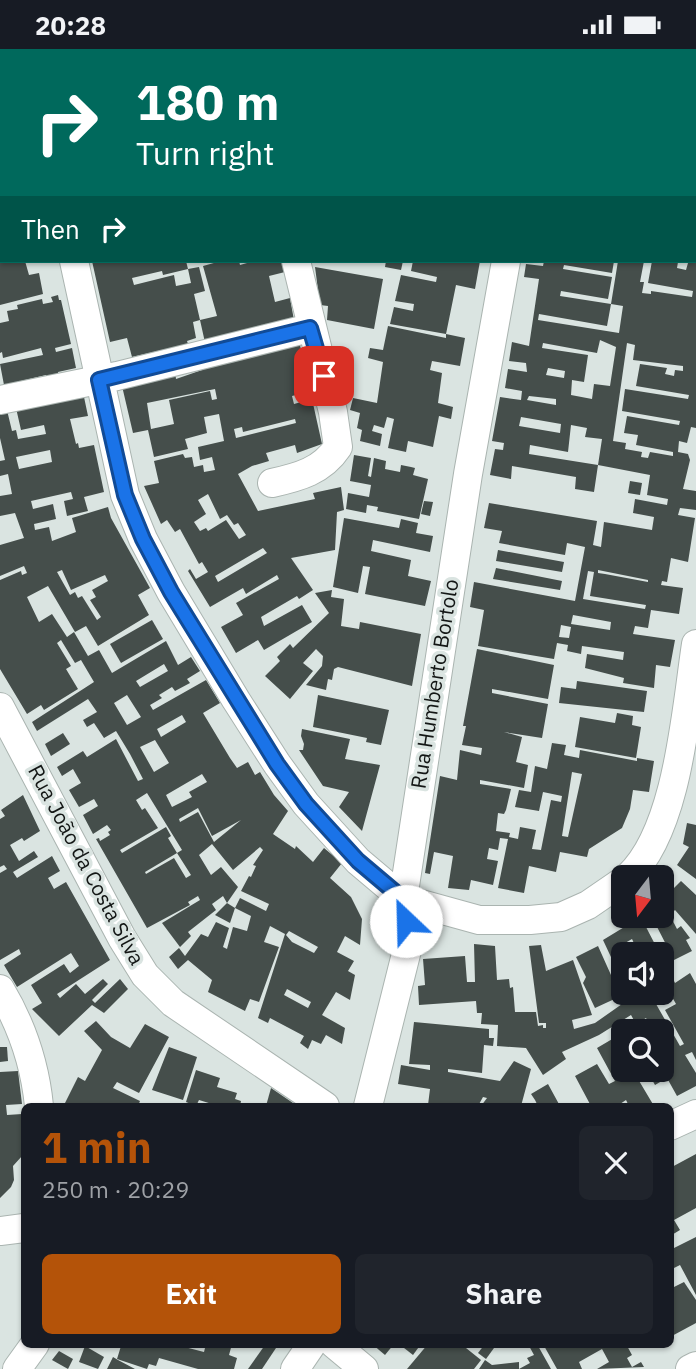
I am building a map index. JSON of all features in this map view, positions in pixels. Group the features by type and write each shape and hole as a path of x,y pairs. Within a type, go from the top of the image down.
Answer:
{"street":[{"path":"74,263 125,495 143,539 171,592 277,764 306,804 358,861 403,899 479,920 530,921 561,917 588,905 611,889"},
{"path":"272,483 319,468 330,459 338,447 333,412 310,328 296,263"},
{"name":"Rua Humberto Bortolo","path":"369,1103 409,942 403,899 468,474 506,263"},
{"path":"0,400 99,380 310,328"},
{"path":"637,865 653,845 675,773 696,644"},
{"name":"Rua João da Costa Silva","path":"0,707 122,938 145,975 173,1003 321,1103"},
{"path":"2,996 36,1077 39,1103"},
{"path":"674,1124 696,1114"},
{"path":"0,1231 21,1229"},
{"path":"17,1369 32,1348"},
{"path":"295,1369 309,1348"},
{"path":"339,1348 364,1369"},
{"path":"691,1369 696,1366"}],"building":[{"path":"0,263 26,263 29,275 39,273 43,294 0,305"},
{"path":"92,263 186,263 188,269 199,267 205,291 194,294 200,320 193,322 196,338 187,341 188,344 132,357 127,338 110,342","holes":["188,269 191,283 176,286 174,275 134,285 132,278 162,271 163,275"]},
{"path":"214,263 283,263 285,272 269,276 275,302 290,298 295,326 206,347 200,320 217,316 203,266"},
{"path":"386,263 403,263 401,270 385,267"},
{"path":"413,263 480,263 475,289 456,285 446,334 390,324 394,307 413,311 414,304 395,301 401,275 436,282 437,277 411,271"},
{"path":"544,263 614,263 612,273 564,265 563,269 612,277 608,299 561,291 560,296 611,304 618,263 644,263 640,282 644,282 642,293 651,294 651,291 692,297 693,291 648,283 652,263 678,263 677,268 686,270 688,263 696,263 696,428 691,427 687,443 679,441 678,452 688,454 690,460 683,489 696,491 696,510 680,508 678,515 695,518 688,562 671,558 667,582 662,581 661,585 683,588 679,614 651,610 648,628 635,626 633,634 675,640 670,667 656,665 654,688 623,683 624,678 585,668 587,654 623,660 624,652 582,646 581,654 567,651 568,645 557,643 554,659 478,646 484,610 470,607 474,582 575,601 585,547 567,543 565,555 499,543 502,531 484,528 489,503 597,521 593,545 601,547 604,522 652,530 654,517 633,513 635,499 667,505 668,499 647,495 650,475 598,465 594,492 575,489 576,477 512,466 511,479 490,475 495,449 503,450 504,443 492,441 500,397 521,400 522,391 505,388 508,369 527,372 526,363 509,361 512,342 529,346 539,279 524,277 526,264 543,266","holes":["611,304 623,306 619,333 538,320 539,314 607,326","600,340 616,347 610,386 594,384 592,399 571,395 572,380 584,382 588,355 542,348 543,343 597,353","627,343 635,345 633,360 683,366 683,371 675,370 674,376 665,374 667,368 640,364 636,386 689,395 688,399 625,389 622,411 680,421 679,425 627,416 624,433 638,435 636,445 673,452 673,456 650,452 648,458 641,457 642,452 625,449 626,443 613,441","548,368 565,371 564,378 546,375","529,396 556,399 556,405 527,400","521,417 561,424 560,433 519,426","571,425 587,428 585,437 602,439 598,465 529,454 530,445 568,452","598,570 648,582 598,573","588,571 594,572 590,596 646,605 645,609 583,599","573,615 611,622 610,630 571,624","561,625 571,627 569,638 559,637"]},
{"path":"315,267 383,279 374,329 327,320 328,306 320,305"},
{"path":"58,295 71,344 55,348 56,352 72,348 76,368 58,372 59,377 47,380 46,375 4,385 0,364 43,355 41,348 3,358 2,352 0,353 0,323 9,321 7,311 18,309 17,305 42,299 43,304 53,302 51,297"},
{"path":"388,326 446,338 446,334 465,338 460,366 432,361 430,370 442,373 438,403 453,407 451,419 439,416 433,447 408,441 406,452 388,448 394,419 387,417 384,428 374,425 372,431 382,434 380,446 360,441 362,430 357,428 360,413 350,410 353,398 377,403 383,362 368,358 370,348 383,350"},
{"path":"299,341 311,391 292,396 294,404 312,399 322,444 297,453 295,445 266,453 269,461 238,474 258,511 315,499 313,493 341,487 344,510 337,512 335,550 291,558 313,590 261,617 264,626 302,605 312,622 264,650 258,640 236,653 221,627 243,615 236,603 279,579 277,575 246,594 243,588 210,607 188,571 190,569 196,579 208,572 202,562 199,564 180,529 175,532 167,520 161,524 144,486 159,483 154,461 183,454 185,458 192,457 194,467 203,465 204,472 215,470 212,457 200,460 198,447 224,441 219,414 204,417 207,433 185,439 188,449 154,457 148,430 133,433 122,386 175,372 176,379 202,370 200,365","holes":["215,389 217,399 212,400 210,391 169,400 174,424 151,429 147,403","295,419 296,423 236,438 234,429 242,427 243,432","208,494 220,519 227,515 234,525 238,523 246,535 239,539 226,520 208,531 206,528 200,531 194,522 206,514 198,500","263,548 267,553 218,582 215,576"]},
{"path":"76,391 84,397 88,416 70,419 79,448 94,445 104,492 84,497 88,511 67,516 64,501 73,499 71,492 31,501 33,509 53,504 56,519 34,524 35,530 49,527 52,541 76,532 72,518 108,507 111,518 150,588 138,595 149,615 98,646 86,626 75,632 48,586 27,597 39,622 52,614 67,637 74,632 88,656 99,650 112,673 166,641 178,665 191,657 200,671 187,679 190,683 175,691 172,687 159,695 162,698 150,705 153,710 206,680 220,703 203,713 230,758 237,768 248,762 255,775 260,772 288,811 273,834 295,849 296,846 313,862 324,848 342,863 330,878 351,897 362,919 360,945 345,936 337,952 354,961 348,971 355,975 350,1000 336,992 322,1015 345,1028 342,1044 326,1035 321,1044 312,1040 308,1049 300,1043 304,1036 270,1018 268,1023 258,1018 285,934 270,926 264,942 279,947 259,1002 250,999 245,1011 208,992 212,980 188,960 178,969 169,957 179,948 185,956 201,934 208,937 216,922 229,928 223,947 227,949 233,927 247,931 251,916 235,908 240,898 266,911 269,904 241,891 249,876 251,877 256,866 253,865 263,850 260,847 233,870 212,844 199,855 211,875 221,867 238,887 227,903 223,896 212,904 216,910 188,932 191,936 180,947 162,923 200,900 198,896 188,902 190,905 147,928 96,839 99,838 100,841 110,835 108,832 111,830 107,825 93,834 83,815 98,806 94,799 79,807 69,790 81,783 73,769 62,776 57,767 83,751 87,757 116,739 138,781 143,779 130,754 116,731 104,738 94,723 87,727 83,720 97,712 88,699 37,731 32,722 94,682 81,660 75,663 61,640 57,643 71,666 66,669 78,689 44,710 41,705 27,714 0,669 0,580 21,571 22,575 27,573 24,566 0,576 0,545 24,538 15,513 0,516 0,496 12,494 8,474 0,476 0,461 5,460 0,438 0,407 6,406 12,431 16,430 18,439 46,434 44,425 21,430 16,408","holes":["50,450 52,462 19,469 16,457","62,570 71,590 105,575 108,581 92,590 96,597 90,600 101,617 97,620 82,596 78,598 75,592 70,595 57,572","164,664 168,671 140,687 136,681","127,695 141,717 127,725 114,703","182,715 186,722 161,737 157,729","155,740 169,763 154,772 140,747","202,774 207,782 189,792 192,797 172,807 166,795","147,793 182,850 177,853 168,838 171,836 166,827 122,853 120,850 158,828 145,808 142,810 136,800","198,808 212,836 241,820 214,842 198,812 180,822 179,819","177,853 191,875 186,878 174,858 146,874 145,872","289,931 318,947 314,953 292,942 286,935","287,989 311,1002 308,1008 284,995"]},
{"path":"354,455 371,458 368,476 371,477 374,458 386,461 385,469 400,472 401,465 411,467 415,468 413,475 428,479 419,519 377,511 378,507 367,505 366,513 346,509 348,493 369,497 371,485 350,481"},
{"path":"630,481 642,483 640,495 628,493"},
{"path":"424,501 433,502 430,516 421,514"},
{"path":"344,518 399,528 401,519 418,523 416,533 433,536 430,552 373,540 371,551 411,560 408,576 431,581 425,606 365,594 370,567 363,566 358,593 333,587"},
{"path":"498,550 564,562 562,572 496,561"},
{"path":"496,568 562,581 560,590 493,579"},
{"path":"332,590 331,597 344,599 341,626 359,629 360,622 421,634 412,686 338,667 334,669 332,680 328,679 326,690 306,685 322,666 323,656 316,649 303,663 313,671 290,699 265,676 280,661 277,657 290,644 293,648 329,613 315,593"},
{"path":"152,620 163,639 121,663 110,644"},
{"path":"477,649 554,665 548,699 492,689 492,693 548,704 542,738 504,732 522,737 516,762 528,765 524,788 480,780 480,784 511,789 504,814 498,813 496,831 510,833 509,837 518,839 520,827 536,830 532,849 541,850 551,800 561,802 562,796 543,792 539,811 515,807 519,790 531,792 535,766 547,769 552,743 566,745 564,755 579,758 580,750 637,761 637,758 654,761 649,792 633,790 630,809 622,828 589,849 587,857 560,852 556,872 529,866 524,893 498,888 508,839 500,838 498,850 489,848 487,859 498,861 493,885 471,880 469,890 448,888 453,856 434,852 430,874 425,873 440,776 457,780 460,750 481,755 482,748 462,745 466,726 463,726","holes":["572,772 582,774 568,837 562,836"]},
{"path":"577,681 647,691 644,712 559,703 561,687 576,689"},
{"path":"318,695 389,710 381,745 366,742 367,738 313,727"},
{"path":"617,713 633,716 632,725 641,727 636,758 575,747 580,717 615,723"},
{"path":"302,729 350,739 345,759 380,765 362,831 339,807 349,792 323,786 299,750 303,750 304,744"},
{"path":"63,733 70,744 51,756 45,744"},
{"path":"23,795 40,831 24,841 22,838 10,845 19,861 34,851 38,857 13,872 17,878 52,856 60,871 48,878 54,889 66,882 110,960 57,994 60,998 76,984 85,994 103,979 108,984 92,1000 95,1003 120,979 128,989 104,1013 92,1005 59,1036 32,1009 42,1003 31,985 64,964 70,973 79,966 71,953 17,987 4,965 21,954 19,949 0,960 0,873 7,869 4,865 0,867 0,819 5,816 1,810"},
{"path":"687,823 696,825 696,879 677,865 689,847 683,844"},
{"path":"681,881 696,895 696,934 674,911 674,888"},
{"path":"227,903 235,908 230,923 215,915"},
{"path":"674,923 677,929 681,926 690,938 686,940 692,951 674,960 674,942 665,942 658,928 674,928"},
{"path":"623,928 647,928 654,942 633,942 632,939 627,942 611,942 611,957 603,940"},
{"path":"474,944 495,946 497,980 509,979 510,988 513,987 515,1012 536,1012 538,1026 543,1025 543,1028 546,1028 546,1023 539,1023 529,946 541,945 546,971 573,960 592,1015 572,1020 574,1029 595,1023 621,1005 657,1005 665,1019 633,1019 631,1015 625,1019 611,1019 611,1028 562,1052 566,1059 543,1075 526,1048 497,1046 498,1025 481,1024 482,1013 477,1013 476,1001 419,1005 418,986 425,985 423,959 465,956 467,982 475,982"},
{"path":"598,946 611,975 611,1001 595,1008 583,983 586,977 576,957"},
{"path":"690,973 696,984 696,1060 692,1052 685,1055 696,1073 696,1086 677,1096 669,1082 674,1082 674,1036 680,1046 684,1044 674,1026 674,1019 670,1019 665,1010 676,1004 674,981 675,983"},
{"path":"96,1021 111,1037 130,1048 145,1024 169,1037 139,1093 117,1082 113,1088 140,1101 139,1103 65,1103 78,1077 85,1081 102,1050 84,1031"},
{"path":"414,1022 489,1029 489,1038 494,1038 493,1046 484,1045 482,1073 448,1069 448,1072 500,1081 514,1061 531,1069 522,1103 483,1103 487,1098 483,1097 480,1103 428,1103 430,1089 398,1084 401,1065 430,1070 430,1065 409,1064"},
{"path":"611,1040 611,1074 597,1048"},
{"path":"0,1047 7,1047 8,1061 0,1062"},
{"path":"169,1047 197,1057 183,1100 152,1090"},
{"path":"597,1064 609,1084 640,1082 652,1103 628,1103 626,1100 622,1103 589,1103 575,1076"},
{"path":"196,1070 220,1078 217,1087 237,1093 235,1099 241,1101 241,1103 209,1103 199,1100 198,1103 186,1102"},
{"path":"18,1071 22,1103 6,1105 7,1115 21,1114 21,1157 13,1166 14,1180 11,1187 0,1198 0,1072"},
{"path":"548,1084 558,1103 536,1103 531,1094"},
{"path":"271,1088 293,1103 267,1103"},
{"path":"696,1154 696,1208 674,1220 674,1166"},
{"path":"674,1220 680,1230 674,1234"},
{"path":"696,1237 696,1295 680,1265 674,1268 674,1248"},
{"path":"684,1282 696,1300 696,1323 674,1335 674,1287"},
{"path":"84,1348 104,1357 98,1369 79,1362"},
{"path":"120,1348 188,1348 204,1352 205,1348 231,1348 229,1355 237,1358 234,1369 198,1369 159,1358 156,1366 149,1364 147,1369 117,1359"},
{"path":"263,1348 276,1348 262,1369 248,1369"},
{"path":"377,1348 391,1348 385,1355"},
{"path":"404,1348 418,1348 413,1355"},
{"path":"425,1348 466,1348 481,1360 474,1369 407,1369"},
{"path":"482,1348 494,1348 486,1359 478,1353"},
{"path":"530,1348 539,1348 551,1369 519,1369 530,1363 527,1358 534,1355"},
{"path":"545,1348 628,1348 632,1355 627,1358 632,1367 641,1362 644,1367 597,1369 609,1362 602,1349 579,1362 582,1369 557,1369"},
{"path":"59,1351 73,1359 68,1369 52,1360"},
{"path":"113,1357 118,1360 135,1369 107,1369"},
{"path":"485,1360 492,1365 519,1362 519,1369 479,1369"}],"route":[{"path":"324,376 310,328 99,380 125,495 143,539 171,592 277,764 306,804 358,861 403,899 406,921"}]}
